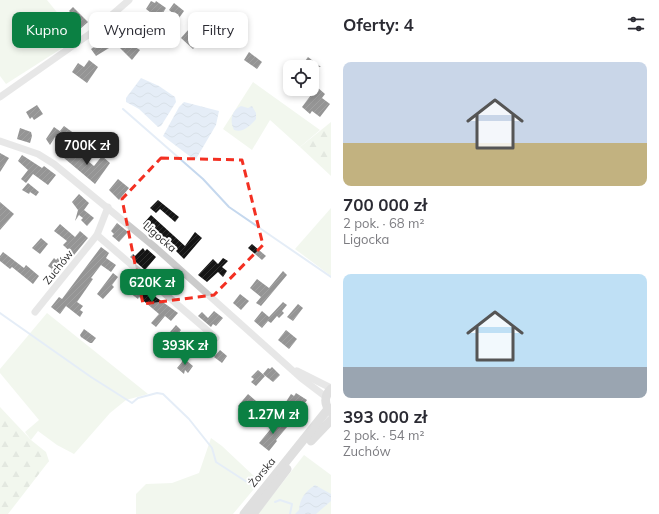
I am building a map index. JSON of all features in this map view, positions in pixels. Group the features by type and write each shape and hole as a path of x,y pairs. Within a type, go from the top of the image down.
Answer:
{"main road":[{"path":"329,391 330,411"},
{"name":"Żorska","path":"244,514 330,411"},
{"name":"Żorska","path":"253,514 297,456 331,420"}],"street":[{"path":"0,96 91,33 129,0"},
{"name":"Ligocka","path":"0,140 45,158 108,208 293,369 301,378 329,391"},
{"name":"Zuchów","path":"35,312 98,235 108,208"},
{"path":"98,235 216,338"}],"highlighted area":[{"path":"161,158 242,160 263,245 214,295 143,304 122,199"}],"green space":[{"path":"0,0 47,0 57,12 12,12 12,48 62,48 6,84 0,76"},
{"path":"253,82 320,130 300,147 270,120 252,150 223,129"},
{"path":"331,122 331,176 300,147"},
{"path":"331,208 331,276 295,249"},
{"path":"47,313 148,394 126,400 110,413 74,454 57,445 38,431 31,440 25,432 39,420 0,373 0,369"},
{"path":"0,407 31,440 46,452 49,461 8,514 0,514"},
{"path":"211,438 222,446 258,480 258,484 233,514 136,514 136,494 146,484 172,483 199,473"},
{"path":"304,455 331,475 331,514 258,514"}],"water":[{"path":"141,78 159,86 175,97 176,102 161,126 158,127 139,109 126,102 126,98"},
{"path":"184,102 219,111 216,125 196,159 192,158 163,136 179,107"},
{"path":"241,106 248,108 252,106 256,113 256,119 243,130 237,131 234,130 232,126 232,116 235,110"},
{"path":"315,485 331,494 331,501 316,514 295,514 299,510 301,502 308,490"}],"building":[{"path":"151,1 155,3 156,1 166,8 163,12 150,12 146,9"},
{"path":"174,3 184,11 180,17 180,12 172,12 169,10"},
{"path":"73,7 78,12 70,12 69,11"},
{"path":"81,15 88,22 81,28"},
{"path":"188,30 188,44 181,38"},
{"path":"92,48 109,48 96,56 91,49"},
{"path":"120,48 137,48 140,50 132,60"},
{"path":"249,52 262,62 257,69 244,60"},
{"path":"89,60 98,67 87,83 72,72 78,63 84,67"},
{"path":"319,89 325,94 322,98 330,104 320,117 312,111 310,114 302,107 310,96 319,96"},
{"path":"37,105 43,114 34,120 32,117 30,119 26,112"},
{"path":"64,126 79,137 75,142 60,131"},
{"path":"54,127 64,134 60,140 55,137 50,145 46,139"},
{"path":"20,128 31,132 32,136 30,143 17,139"},
{"path":"72,148 94,166 102,156 110,163 95,184 64,158"},
{"path":"0,153 9,158 0,172"},
{"path":"22,155 42,168 44,166 56,175 48,185 33,174 26,183 21,179 28,170 18,161"},
{"path":"118,179 129,188 119,200 109,190"},
{"path":"28,183 39,192 36,196 30,192 29,194 22,190"},
{"path":"79,194 89,203 84,210 94,218 87,226 81,220 83,218 79,215 75,221 78,210 72,202"},
{"path":"158,200 179,217 175,222 160,209 156,213 150,208"},
{"path":"0,202 14,214 0,230"},
{"path":"151,215 185,246 195,232 202,238 184,259 176,251 178,249 169,241 167,243 143,224"},
{"path":"117,223 128,232 119,242 112,236 114,234 111,231"},
{"path":"60,224 75,237 80,231 88,238 74,255 63,245 67,241 54,231"},
{"path":"41,238 48,244 40,254 32,248"},
{"path":"252,244 266,256 262,260 248,248"},
{"path":"101,247 109,253 106,258 116,265 111,272 101,265 91,278 93,279 77,302 83,306 80,310 83,312 80,317 66,306 60,314 51,307 59,297 62,299"},
{"path":"143,248 145,251 147,249 156,257 145,270 130,257 133,254 135,256"},
{"path":"3,252 24,268 26,265 39,276 33,284 12,267 10,269 0,261 0,256"},
{"path":"54,258 56,260 58,258 66,264 56,277 50,273 52,269 48,266"},
{"path":"223,258 228,261 222,267 227,271 223,277 218,272 207,282 198,275 213,259 218,264"},
{"path":"283,271 287,275 261,306 256,303 261,297 250,288 257,279 269,288"},
{"path":"113,273 118,277 112,285 114,287 103,299 97,294"},
{"path":"135,279 143,286 141,288 152,297 153,295 178,313 171,321 165,316 156,327 151,323 159,314 139,297 138,299 126,290"},
{"path":"240,294 249,301 241,310 233,303"},
{"path":"283,302 287,305 282,311 284,313 279,318 277,316 271,323 268,321 262,328 254,321 262,311 269,317"},
{"path":"298,304 303,308 293,321 287,317"},
{"path":"214,311 223,318 216,326 213,324 211,327 198,316 202,312 208,318"},
{"path":"176,325 181,330 171,343 165,338"},
{"path":"84,329 96,338 92,343 81,337 80,335"},
{"path":"286,330 297,339 289,349 278,340"},
{"path":"205,337 212,343 206,351 199,344"},
{"path":"220,350 227,356 222,363 214,357"},
{"path":"182,357 193,366 188,373 185,370 184,374 177,368 182,362"},
{"path":"272,367 280,375 273,382 263,374 268,368 270,369"},
{"path":"258,370 265,376 256,386 251,382 254,379 251,377"},
{"path":"296,393 307,400 301,409 293,404 287,412 282,408 291,394 294,396"},
{"path":"248,394 256,401 247,414 238,406"},
{"path":"279,419 288,426 269,451 259,443"}],"waterway":[{"path":"123,109 203,179 229,207 331,277"},
{"path":"0,313 91,377 132,403 138,398 157,393 163,394 189,419 212,448 216,462 253,486"},
{"path":"275,502 280,500 292,504 290,514"}]}
